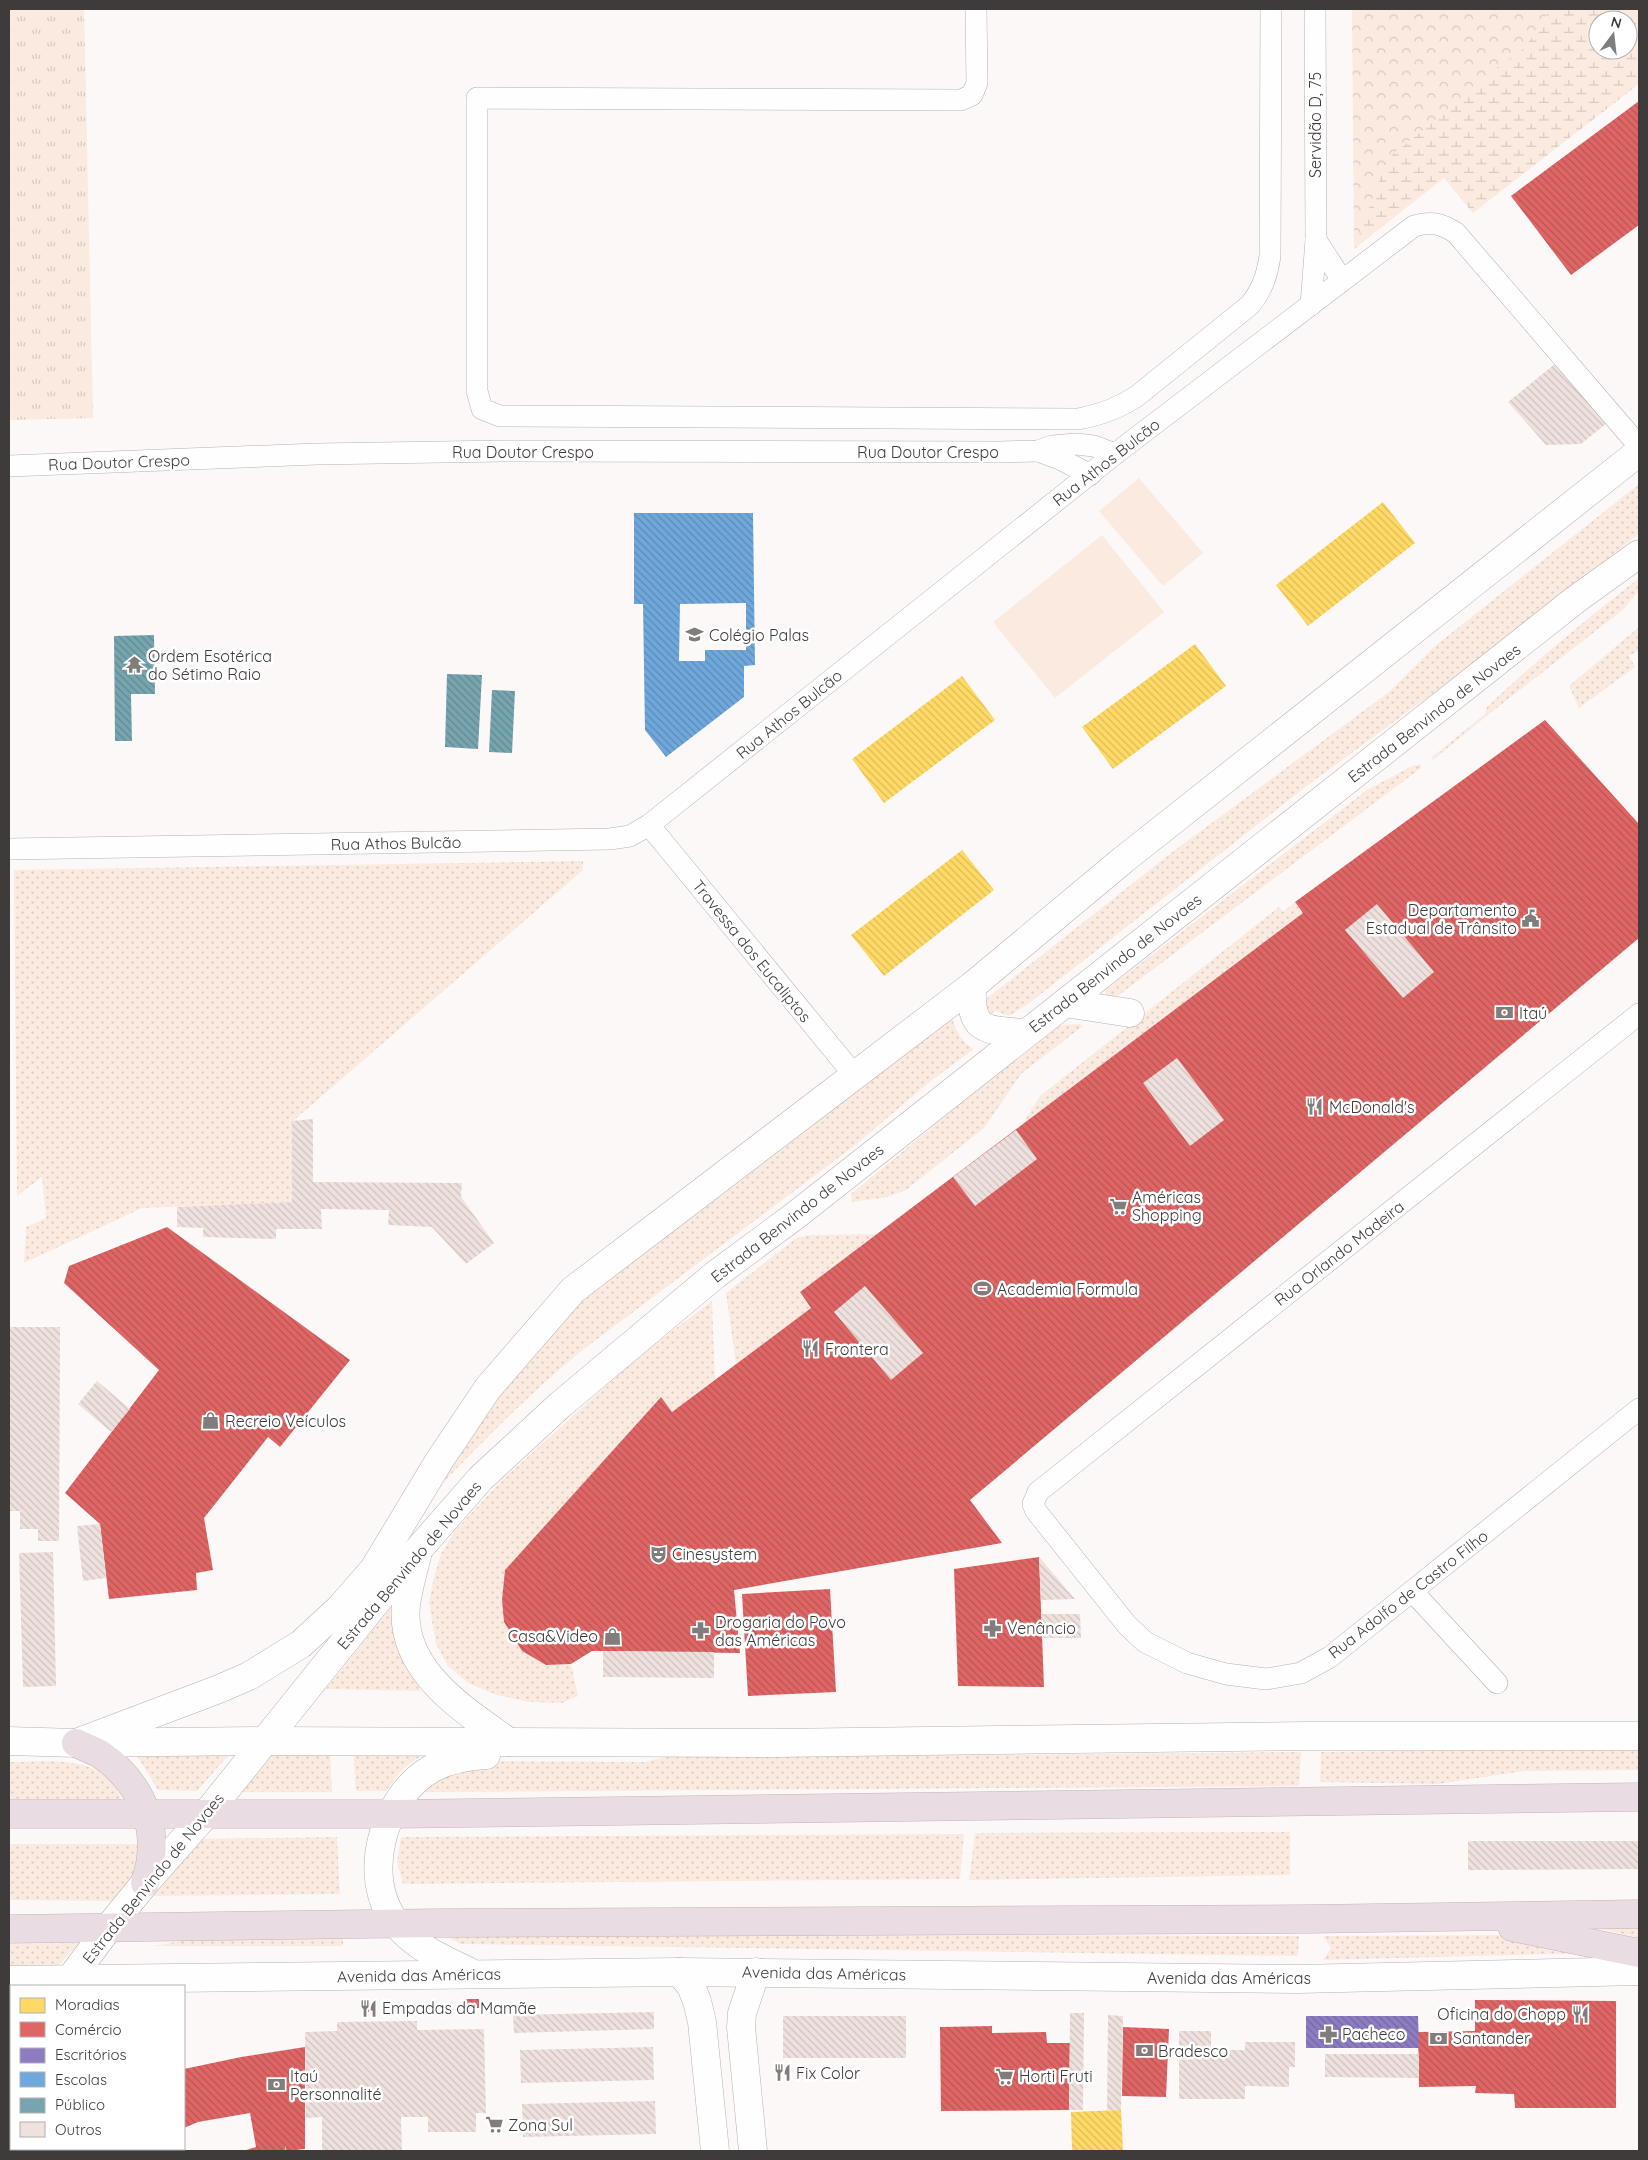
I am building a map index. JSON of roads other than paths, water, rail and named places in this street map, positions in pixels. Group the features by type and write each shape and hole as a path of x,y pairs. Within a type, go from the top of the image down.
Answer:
{"highway":[{"path":"76,1743 100,1754 124,1775 141,1797 148,1814 151,1831 152,1857 145,1882"},
{"path":"9,1814 392,1814 1638,1797"},
{"path":"9,1929 396,1923 1308,1919 1639,1914"},
{"path":"1457,1916 1639,1953"}],"street":[{"path":"976,9 977,83 972,95 961,100 477,98 476,391 482,409 500,416 1078,419 1100,415 1119,408 1137,396 1250,305 1261,290 1268,273 1270,256 1270,9"},
{"name":"Servidão D, 75","path":"1311,305 1316,240 1315,9"},
{"name":"Rua Athos Bulcão","path":"9,849 610,839 630,836 649,825 1115,454 1414,226 1428,222 1442,224 1456,233 1639,446"},
{"path":"1316,240 1342,280"},
{"name":"Rua Doutor Crespo","path":"9,466 317,454 503,451 999,452 1038,451 1052,446 1076,444 1094,446 1115,454"},
{"name":"Rua Doutor Crespo","path":"1038,451 1062,460 1090,475"},
{"name":"Estrada Benvindo de Novaes","path":"76,1743 249,1676 302,1644 340,1608 374,1568 439,1461 488,1388 573,1290 972,986 1123,860 1639,452"},
{"name":"Estrada Benvindo de Novaes","path":"68,1983 145,1882 207,1813 418,1550 482,1478 560,1405 715,1275 804,1209 1575,600 1639,554"},
{"name":"Travessa dos Eucaliptos","path":"649,825 855,1076"},
{"path":"972,986 971,1008 975,1020 984,1027 999,1031 1026,1033"},
{"path":"1065,1003 1130,1013"},
{"name":"Rua Orlando Madeira","path":"1038,1492 1639,1014"},
{"name":"Rua Adolfo de Castro Filho","path":"1038,1492 1033,1504 1036,1511 1127,1625 1145,1642 1187,1663 1226,1674 1266,1679 1301,1673 1330,1657 1639,1409"},
{"path":"418,1550 406,1606 408,1631 416,1658 435,1682 459,1706 509,1742"},
{"path":"1413,1592 1497,1682"},
{"path":"9,1741 76,1743 266,1741 710,1743 1306,1736 1639,1736"},
{"path":"473,1974 428,1952 396,1923 382,1896 379,1878 380,1850 385,1828 392,1814 412,1785 431,1769 461,1756 510,1754 654,1756 696,1750 710,1743"},
{"name":"Avenida das Américas","path":"9,1980 68,1983 473,1974 679,1972 1298,1979 1639,1971"},
{"path":"679,1972 690,1986 698,2001 702,2022 715,2151"},
{"path":"753,2151 741,2027 742,2013 756,1972"}],"place":[{"name":"Colégio Palas","path":"695,635"},
{"name":"Ordem Esotérica do Sétimo Raio","path":"134,665"},
{"name":"Departamento Estadual de Trânsito","path":"1531,919"},
{"name":"Itaú","path":"1505,1013"},
{"name":"McDonald's","path":"1315,1107"},
{"name":"Américas Shopping","path":"1118,1206"},
{"name":"Academia Formula","path":"983,1289"},
{"name":"Frontera","path":"811,1349"},
{"name":"Recreio Veículos","path":"211,1421"},
{"name":"Cinesystem","path":"658,1554"},
{"name":"Venâncio","path":"993,1628"},
{"name":"Drogaria do Povo das Américas","path":"701,1631"},
{"name":"Casa&Video","path":"612,1636"},
{"name":"Empadas da Mamãe","path":"368,2008"},
{"name":"Oficina do Chopp","path":"1580,2014"},
{"name":"Pacheco","path":"1328,2034"},
{"name":"Santander","path":"1439,2038"},
{"name":"Bradesco","path":"1144,2051"},
{"name":"Fix Color","path":"782,2073"},
{"name":"Horti Fruti","path":"1005,2076"},
{"name":"Itaú Personnalité","path":"276,2085"},
{"name":"Zona Sul","path":"494,2125"}]}
